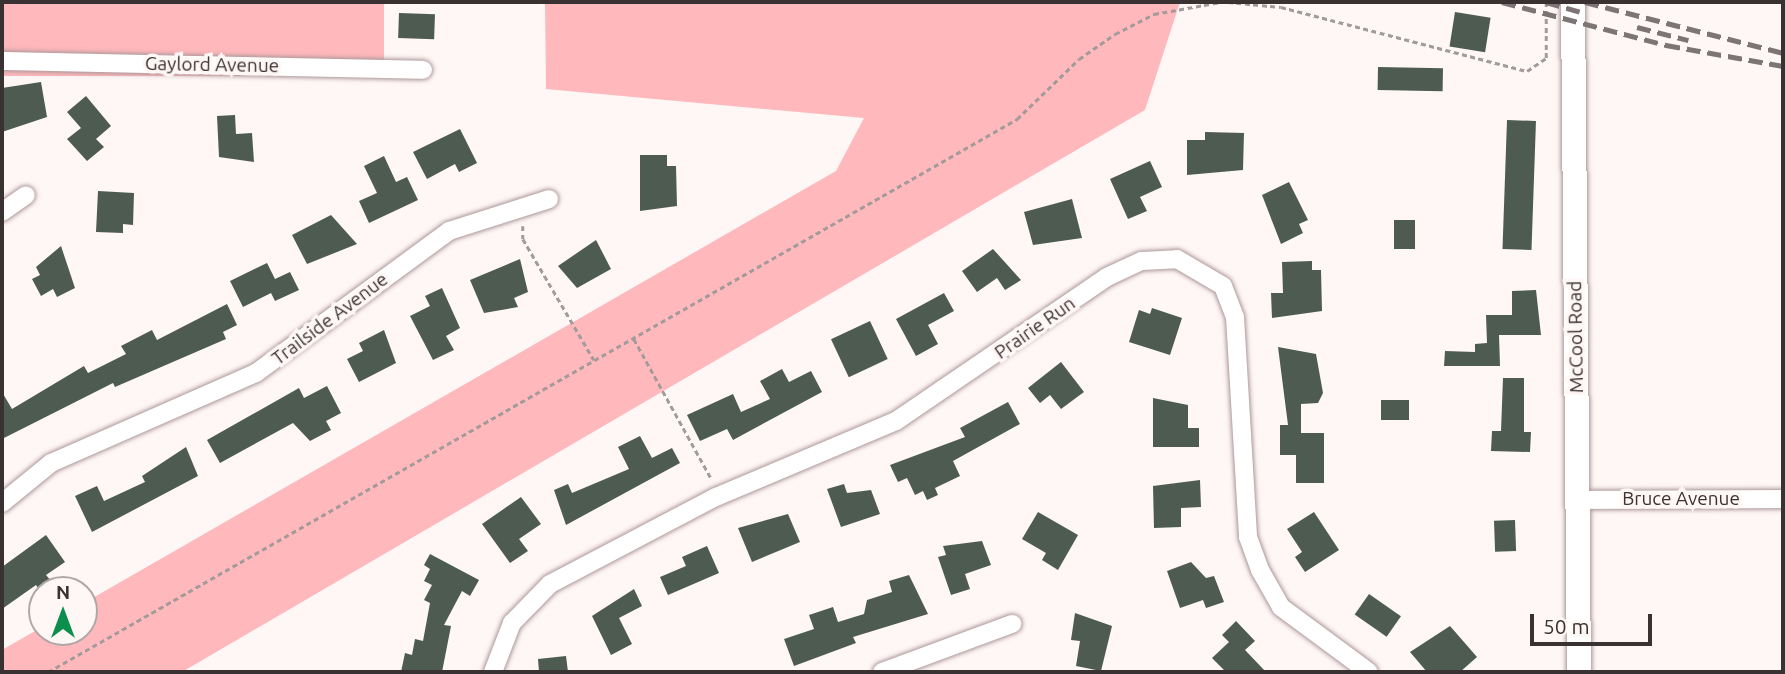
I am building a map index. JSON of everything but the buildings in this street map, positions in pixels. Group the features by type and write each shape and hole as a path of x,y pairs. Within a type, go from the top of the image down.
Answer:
{"street":[{"name":"McCool Road","path":"1573,2 1579,672"},
{"name":"Gaylord Avenue","path":"2,61 423,70"},
{"path":"2,212 26,195"},
{"name":"Trailside Avenue","path":"2,503 51,463 256,373 449,231 550,199"},
{"name":"Prairie Run","path":"493,672 512,623 536,596 720,495 896,421 1107,277 1142,261 1177,259 1223,286 1235,317 1248,537 1260,569 1281,607 1369,672"},
{"name":"Bruce Avenue","path":"1578,500 1783,499"},
{"path":"881,672 1012,624"}],"path":[{"path":"48,672 1017,119 1079,59 1154,14 1221,2"},
{"path":"1228,2 1281,7 1527,71 1546,58 1546,2"},
{"path":"524,206 523,239 594,360"},
{"path":"633,338 720,495"}],"shaded area":[{"path":"2,2 384,2 384,76 2,76"},
{"path":"545,2 1180,2 1145,110 182,672 2,672 2,650 28,635 28,646 98,646 98,595 836,171 864,118 546,89"}],"railway":[{"path":"1502,2 1666,45 1783,66"},
{"path":"1546,2 1580,12"},
{"path":"1585,2 1783,53"},
{"path":"1637,27 1688,40"}]}
